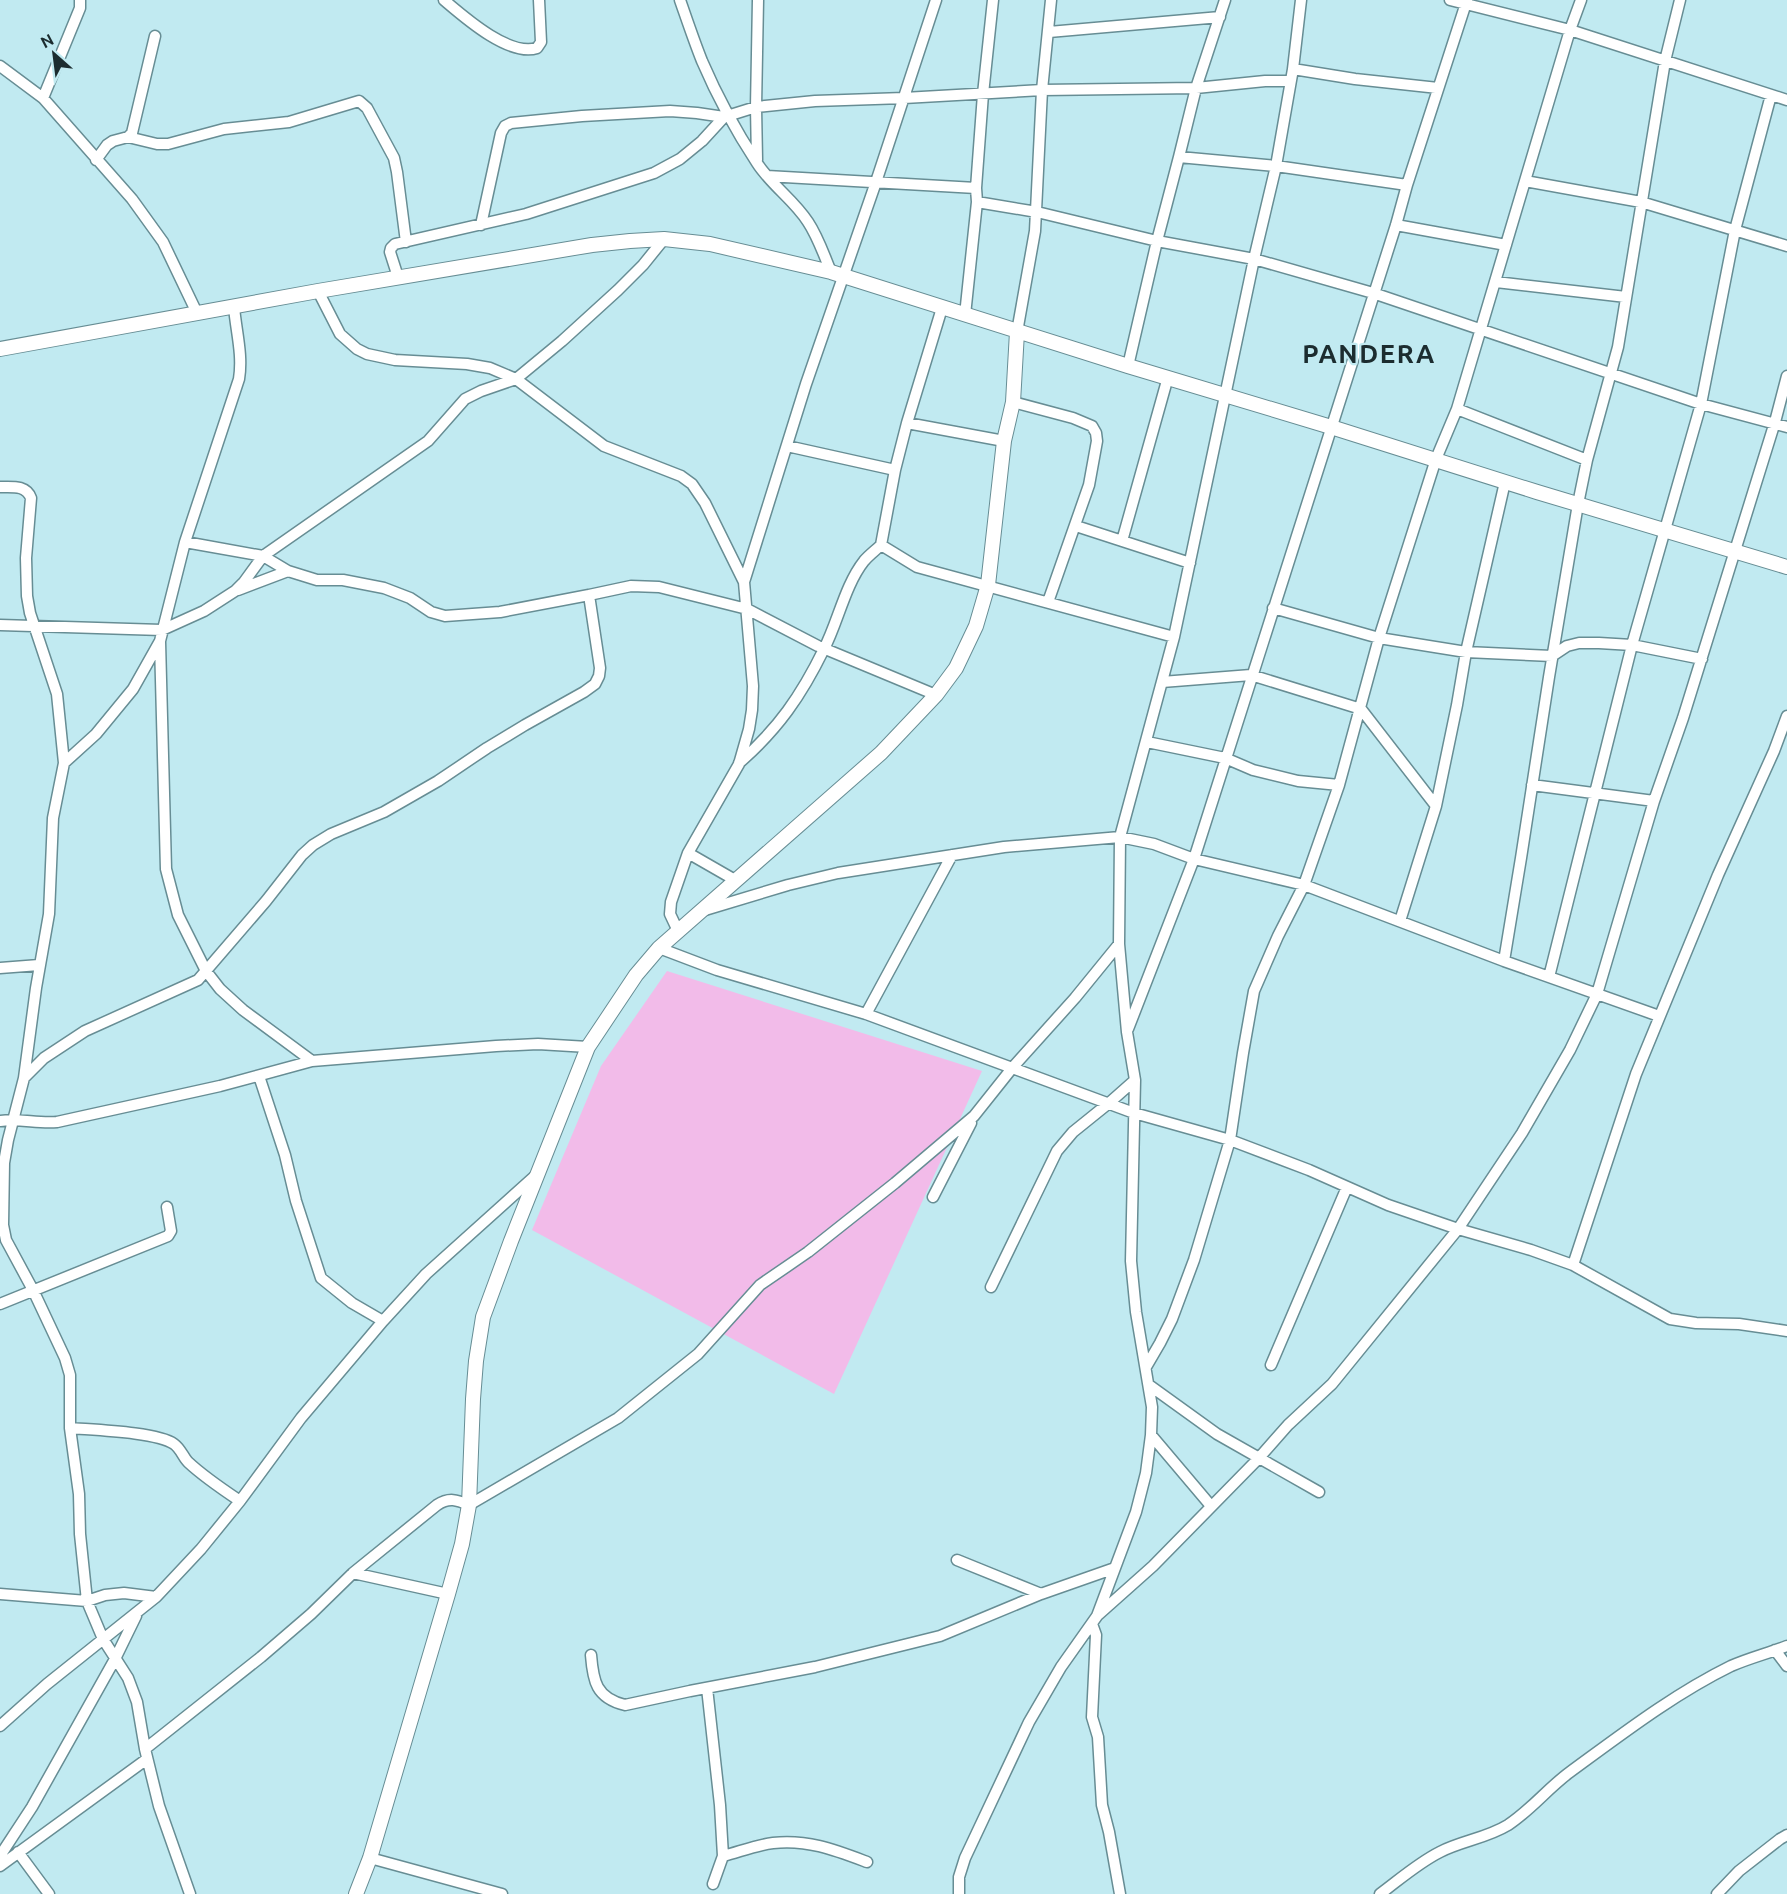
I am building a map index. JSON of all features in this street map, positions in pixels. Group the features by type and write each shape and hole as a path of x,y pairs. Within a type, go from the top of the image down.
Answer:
{"street":[{"path":"43,98 80,8 80,0"},
{"path":"444,0 490,36 528,50 537,48 541,42 538,0"},
{"path":"680,0 702,61 727,116 766,176 808,222 837,274"},
{"path":"757,163 758,0"},
{"path":"744,582 806,384 837,274 876,182 936,0"},
{"path":"965,315 977,202 983,93 993,0"},
{"path":"356,1894 370,1858 462,1544 469,1505 472,1400 483,1317 588,1047 636,975 659,948 881,753 936,695 956,668 976,626 988,585 1004,441 1013,402 1017,332 1035,231 1042,90 1051,0"},
{"path":"1128,366 1196,88 1225,0"},
{"path":"1120,1894 1102,1805 1098,1737 1092,1717 1095,1620 1136,1512 1146,1473 1152,1407 1136,1312 1131,1261 1135,1080 1126,1032 1119,944 1120,837 1174,637 1276,166 1289,81 1293,69 1301,0"},
{"path":"1450,0 1466,2 1570,30 1787,100"},
{"path":"1146,1367 1176,1309 1194,1260 1230,1140 1254,991 1304,885 1339,785 1379,638 1436,459 1457,409 1570,30 1581,0"},
{"path":"1504,961 1578,504 1587,460 1618,347 1665,61 1680,0"},
{"path":"1126,1032 1194,859 1466,2"},
{"path":"1048,32 1220,17"},
{"path":"128,138 132,133 154,36"},
{"path":"0,66 43,98 132,199 163,242 197,314"},
{"path":"1293,69 1355,79 1438,88"},
{"path":"481,225 501,133 505,126 511,123 670,111 727,116 756,107 815,101 1042,90 1196,88 1265,81 1289,81"},
{"path":"1549,977 1632,645 1701,404 1735,230 1771,95"},
{"path":"96,160 107,145 113,141 128,138 168,144 224,129 289,122 354,102 362,102 394,158 406,242"},
{"path":"398,277 390,252 393,246 526,214 654,173 680,159 727,116"},
{"path":"1179,157 1276,166 1407,185"},
{"path":"766,176 976,188"},
{"path":"1525,181 1641,202 1787,246"},
{"path":"977,202 1037,212 1157,241 1254,260 1373,293 1701,404 1787,427"},
{"path":"1396,225 1506,245"},
{"path":"0,349 318,291 592,245 664,239 710,244 837,274 1017,332 1787,567"},
{"path":"235,591 263,556 428,441 465,399 481,390 516,379 618,290 643,265 664,239"},
{"path":"1496,282 1626,297"},
{"path":"318,291 340,334 357,349 367,354 395,360 467,364 490,368 516,379 604,446 681,476 692,484 705,503 744,582 753,686 752,710 739,764 688,853 671,902 670,914 678,931"},
{"path":"64,763 96,734 133,689 161,636 185,542 239,379 240,357 234,307"},
{"path":"739,764 764,741 797,698 824,649 854,577 864,561 881,545 907,423 942,308"},
{"path":"958,1894 959,1877 965,1858 1029,1722 1061,1667 1095,1620 1153,1566 1258,1459 1288,1425 1332,1384 1458,1229 1522,1133 1570,1050 1597,994 1654,801 1702,659 1787,376"},
{"path":"1122,541 1167,377"},
{"path":"1013,402 1073,418 1092,426 1096,433 1097,441 1089,485 1048,602"},
{"path":"1457,409 1587,460"},
{"path":"907,423 1004,441"},
{"path":"787,446 896,470"},
{"path":"1400,921 1436,806 1466,652 1505,482"},
{"path":"0,487 24,489 29,492 31,498 26,558 27,596 30,614 57,694 64,763 53,818 49,914 39,965 24,1078 4,1163 3,1225 6,1240 33,1290 65,1358 70,1375 69,1428 79,1494 80,1534 87,1601 103,1639 128,1678 137,1702 146,1754 159,1806 190,1894"},
{"path":"1076,526 1190,563"},
{"path":"185,542 263,556 288,571 317,580 343,580 384,588 445,616 500,612 631,586 659,587 747,609 824,649 936,695"},
{"path":"881,545 917,567 1174,637"},
{"path":"0,625 161,636 235,591 288,571"},
{"path":"24,1078 44,1058 85,1031 198,980 313,844 384,812 411,797 487,748 595,684 600,668 589,595"},
{"path":"1273,608 1379,638 1466,652 1552,656 1567,646 1578,643 1632,645 1702,659"},
{"path":"161,636 166,869 178,915 206,971 220,989 243,1010 312,1061"},
{"path":"1162,682 1251,675 1361,708 1436,806"},
{"path":"1573,1265 1621,1115 1659,1016 1787,717"},
{"path":"1147,742 1225,758 1253,770 1299,781 1339,785"},
{"path":"1532,785 1654,801"},
{"path":"702,911 788,885 838,873 1004,847 1120,837 1154,844 1194,859 1304,885 1504,961 1659,1016"},
{"path":"688,853 735,880"},
{"path":"866,1014 952,855"},
{"path":"0,1866 146,1754 311,1614 353,1573 437,1504 451,1499 469,1505 618,1418 698,1354 760,1285 808,1252 895,1184 974,1116 1119,944"},
{"path":"659,948 717,970 866,1014 1134,1113 1230,1140 1309,1170 1388,1205 1573,1265 1670,1319 1696,1323 1739,1324 1787,1331"},
{"path":"0,968 39,965"},
{"path":"0,1121 14,1119 45,1123 57,1122 220,1086 312,1061 496,1046 538,1044 588,1047"},
{"path":"259,1076 321,1278 352,1304 383,1321"},
{"path":"992,1287 1058,1151 1072,1132 1135,1080"},
{"path":"933,1197 974,1116"},
{"path":"0,1726 47,1684 156,1597 201,1549 240,1501 301,1418 383,1321 426,1274 537,1174"},
{"path":"1271,1365 1347,1187"},
{"path":"0,1304 168,1236 171,1231 167,1207"},
{"path":"0,1253 6,1240"},
{"path":"1149,1385 1217,1434 1319,1492"},
{"path":"69,1428 165,1439 182,1451 186,1460 198,1470 240,1501"},
{"path":"1151,1435 1211,1506"},
{"path":"957,1560 1041,1594"},
{"path":"591,1655 593,1677 598,1689 617,1703 625,1705 815,1667 940,1636 1041,1594 1115,1568"},
{"path":"353,1573 448,1594"},
{"path":"0,1594 87,1601 105,1595 124,1593 156,1597"},
{"path":"0,1856 32,1808 115,1659 138,1612"},
{"path":"1380,1894 1422,1862 1441,1851 1493,1833 1508,1825 1575,1768 1646,1717 1692,1688 1753,1656 1787,1646"},
{"path":"1775,1650 1787,1666"},
{"path":"706,1688 720,1804 723,1856 713,1884"},
{"path":"1717,1894 1739,1870 1787,1835"},
{"path":"723,1856 771,1843 802,1842 827,1847 867,1862"},
{"path":"18,1852 49,1894"},
{"path":"370,1858 502,1894"}],"shaded area":[{"path":"667,971 982,1071 834,1394 532,1230 601,1066"}],"district":[{"name":"PANDERA","path":"1369,353"}]}
